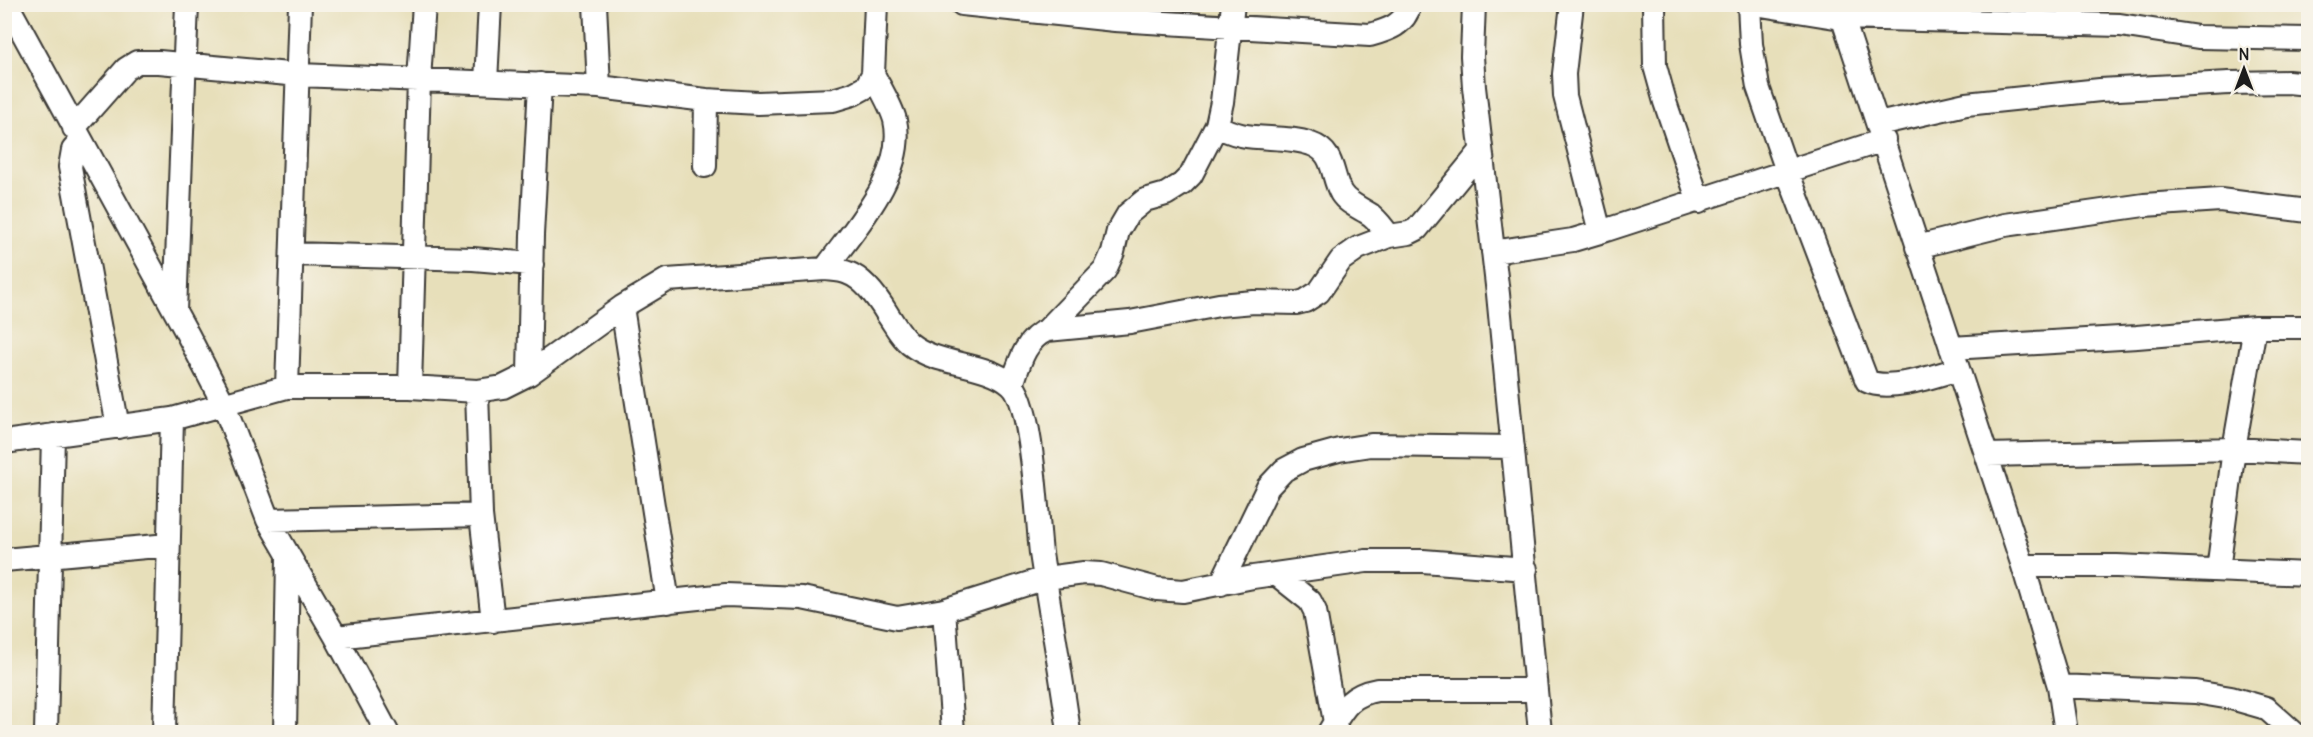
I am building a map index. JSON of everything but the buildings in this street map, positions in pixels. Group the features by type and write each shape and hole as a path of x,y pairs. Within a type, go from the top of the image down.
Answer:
{"street":[{"path":"175,311 187,4"},
{"path":"287,387 300,4"},
{"path":"410,387 419,80 424,4"},
{"path":"486,82 489,4"},
{"path":"595,4 599,87"},
{"path":"118,427 70,167 78,134 126,69 137,62 298,75 599,87 758,103 833,99 853,94 866,87 873,74 876,4"},
{"path":"962,4 1115,20 1232,16 1370,35 1393,29 1408,12 1410,4"},
{"path":"1474,4 1472,56 1514,447 1540,732"},
{"path":"1572,4 1564,74 1565,96 1600,232"},
{"path":"1654,4 1655,66 1699,202"},
{"path":"1749,4 1754,67 1758,87 1787,171 1867,381 1875,386 1890,385 1958,369"},
{"path":"1755,4 1840,11 2121,15 2198,37 2308,39"},
{"path":"7,9 78,134 224,403 268,520 336,637 387,732"},
{"path":"1840,11 2023,566 2059,686 2066,732"},
{"path":"1047,330 1105,270 1113,252 1118,231 1128,214 1145,200 1166,194 1191,175 1217,125 1222,102 1232,16"},
{"path":"825,269 874,200 891,168 896,150 895,118 873,74"},
{"path":"1493,252 1574,240 1699,202 1787,171 1881,132 1966,104 2100,90 2229,83 2308,84"},
{"path":"529,374 540,84"},
{"path":"705,166 706,99"},
{"path":"1217,125 1228,133 1296,141 1321,149 1328,156 1334,169 1342,196 1380,222 1389,236"},
{"path":"1012,385 1029,343 1038,334 1047,330 1130,322 1219,305 1305,301 1319,292 1341,260 1358,248 1389,236 1409,233 1417,229 1481,151"},
{"path":"1917,247 2005,225 2144,205 2220,200 2308,211"},
{"path":"292,254 473,259 532,264"},
{"path":"4,442 172,419 287,387 410,387 477,391 503,387 529,374 622,307 667,280 825,269 848,273 866,285 887,312 900,335 911,345 933,356 1001,378 1012,385 1018,397 1030,446 1046,578 1069,732"},
{"path":"622,307 668,602"},
{"path":"1951,348 2137,337 2254,327 2308,327"},
{"path":"2218,570 2234,449 2254,327"},
{"path":"477,391 481,515 493,621"},
{"path":"164,732 172,419"},
{"path":"46,732 53,435"},
{"path":"1221,584 1268,487 1284,471 1303,460 1371,445 1514,447"},
{"path":"1987,456 2234,449 2308,453"},
{"path":"268,520 481,515"},
{"path":"4,560 168,545"},
{"path":"285,732 288,556"},
{"path":"336,637 726,595 802,598 897,618 944,610 1046,578 1084,573 1101,574 1157,589 1184,591 1276,574 1391,559 1526,569"},
{"path":"2023,566 2117,566 2308,574"},
{"path":"1276,574 1310,601 1315,611 1334,729"},
{"path":"944,610 953,732"},
{"path":"2059,686 2195,692 2231,698 2266,708 2294,732"},
{"path":"1334,729 1352,698 1360,693 1377,690 1536,690"}]}
